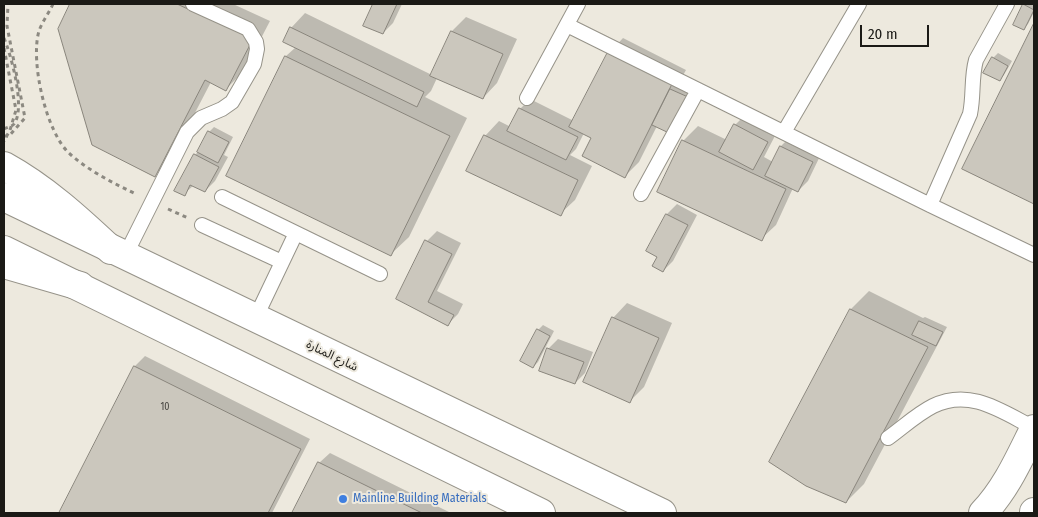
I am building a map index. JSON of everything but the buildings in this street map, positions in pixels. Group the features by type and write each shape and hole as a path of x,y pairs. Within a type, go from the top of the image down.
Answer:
{"main road":[{"path":"4,166 25,178 51,197 118,253"},
{"name":"شارع المنارة","path":"4,197 662,513"},
{"path":"4,250 541,513"},
{"path":"4,264 80,286"},
{"path":"983,513 993,503 1009,480 1034,428"}],"lane":[{"path":"118,253 187,132 201,118 222,109 232,102 257,57 256,42 248,29 193,4"},
{"path":"527,98 578,4"},
{"path":"784,132 859,4"},
{"path":"930,205 970,114 973,101 972,79 976,60 1008,4"},
{"path":"568,25 1034,255"},
{"path":"641,194 698,90"},
{"path":"222,197 380,274"},
{"path":"202,225 282,262"},
{"path":"255,319 296,233"},
{"path":"888,438 931,407 955,398 967,399 991,406 1034,428"}],"path":[{"path":"4,136 9,136 25,118 7,26 8,4"},
{"path":"53,4 39,32 39,81 45,110 68,153 124,188"},
{"path":"4,38 10,53 19,110 16,122 11,127 4,128"},
{"path":"4,48 16,110 10,130 4,141"}],"place":[{"name":"Mainline Building Materials","path":"343,499"}]}
